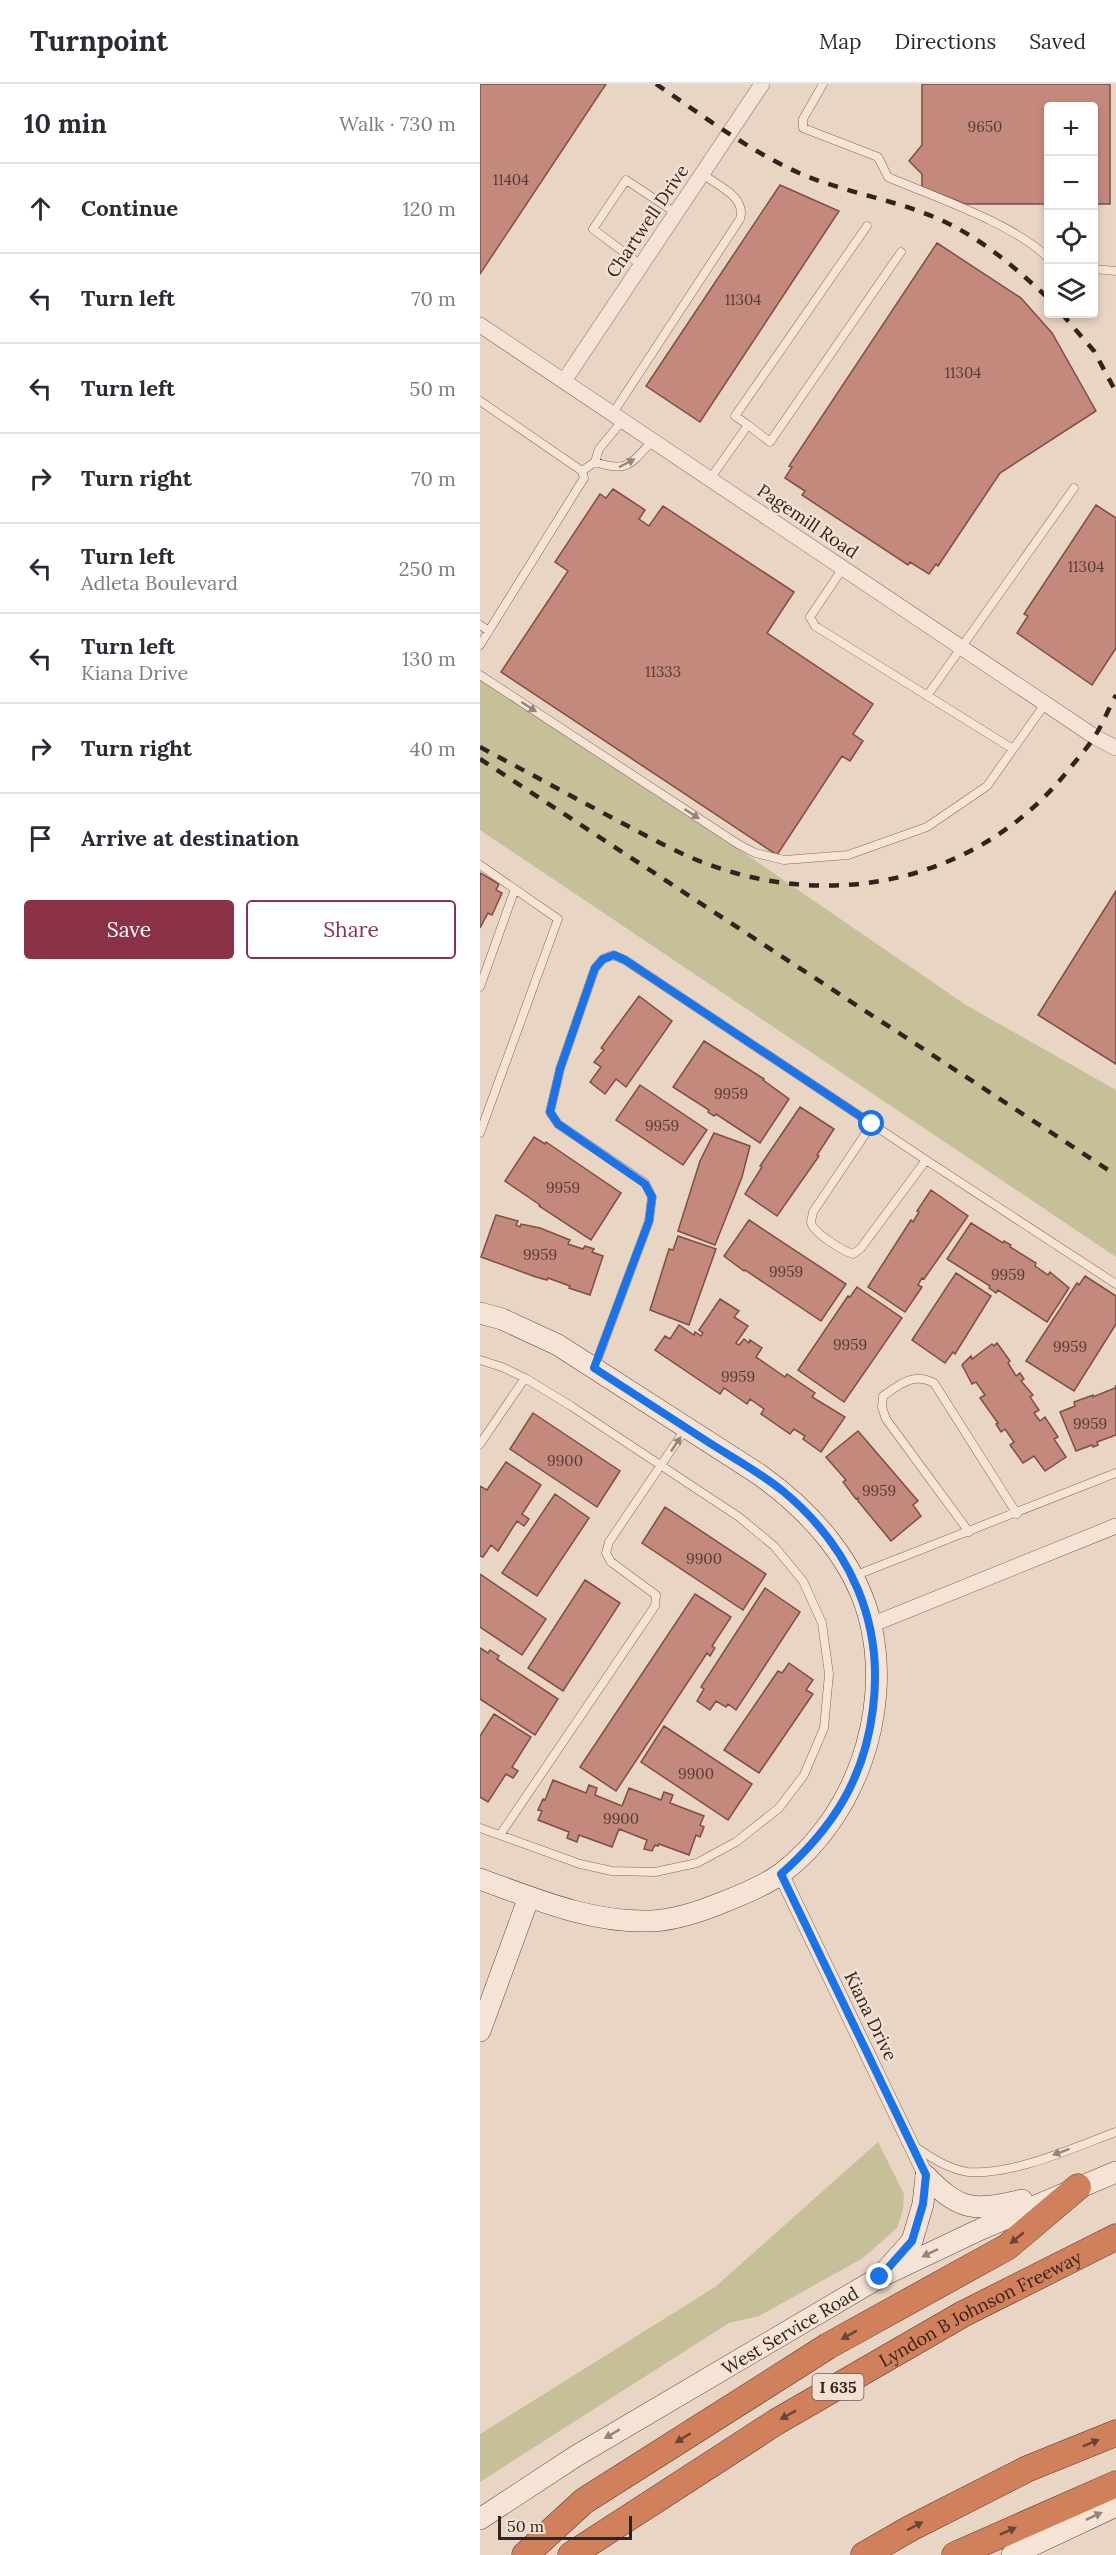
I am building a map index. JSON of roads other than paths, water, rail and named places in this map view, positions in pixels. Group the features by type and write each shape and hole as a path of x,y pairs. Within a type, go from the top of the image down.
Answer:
{"highway":[{"path":"525,2555 584,2501 828,2346 1007,2247 1078,2187"},
{"name":"Lyndon B Johnson Freeway","path":"571,2555 776,2421 963,2314 1116,2237"},
{"path":"864,2555 911,2528 1027,2469 1116,2433"},
{"path":"955,2555 1116,2484"}],"street":[{"name":"Chartwell Drive","path":"564,381 702,174 757,86"},
{"name":"Pagemill Road","path":"481,327 1045,704 1116,748"},
{"path":"480,1313 531,1331 594,1368 760,1475 790,1498 830,1542 852,1576 871,1625 875,1692 870,1733 853,1785 829,1824 803,1854 781,1874 743,1895 699,1912 653,1921 611,1920 574,1912 480,1880"},
{"path":"871,1625 1116,1526"},
{"name":"Kiana Drive","path":"781,1874 926,2175"},
{"path":"480,2031 529,1897"},
{"name":"West Service Road","path":"480,2519 576,2456 880,2277 981,2229 1116,2172"},
{"path":"926,2175 945,2196 966,2205 991,2207 1078,2187"},
{"path":"880,2277 912,2241 923,2204 926,2175"},
{"path":"1012,2555 1116,2506"}],"lane":[{"path":"823,84 803,119 803,128 878,157 888,177 997,224 1037,245 1044,253"},
{"path":"582,471 595,462 599,449 618,417 740,219 742,206 737,198 702,174"},
{"path":"641,265 593,229 626,180 676,213"},
{"path":"867,226 735,416 770,442 902,252"},
{"path":"1098,269 1116,271"},
{"path":"480,401 582,471 584,478 480,645"},
{"path":"710,479 748,425"},
{"path":"595,462 613,468 622,467 634,460 653,440"},
{"path":"927,696 1074,488"},
{"path":"843,568 810,617 815,626 1013,749"},
{"path":"480,625 489,631"},
{"path":"480,675 738,844 755,853 784,860 848,855 927,827 987,786 1045,704"},
{"path":"480,865 558,919 480,1133"},
{"path":"480,987 515,889"},
{"path":"594,1368 649,1221 652,1197 645,1184 558,1124 550,1112 560,1069 595,968 603,959 614,955 625,960 1116,1284"},
{"path":"872,1124 813,1212 810,1221 814,1230 846,1252 853,1254 861,1248 926,1160"},
{"path":"480,1360 525,1378 663,1463 739,1517 774,1546 803,1581 822,1623 829,1674 824,1728 804,1775 779,1808 736,1842 697,1863 656,1872 612,1871 580,1864 480,1828"},
{"path":"969,1532 886,1419 882,1407 883,1396 913,1377 934,1383 1017,1514"},
{"path":"480,1443 525,1378"},
{"path":"500,1835 655,1606 656,1595 611,1562 606,1553 609,1542 687,1428"},
{"path":"852,1576 1017,1514 1116,1473"},
{"path":"911,2144 939,2162 968,2172 997,2170 1043,2159 1116,2132"}],"railway":[{"path":"656,84 743,143 780,164 829,184 940,219 957,228 989,248 1044,294"},
{"path":"1065,318 1094,351 1116,392"},
{"path":"480,747 653,839 710,865 759,879 809,885 858,884 907,875 953,859 996,836 1035,806 1070,768 1095,736 1116,695"},
{"path":"480,759 1116,1175"}]}
